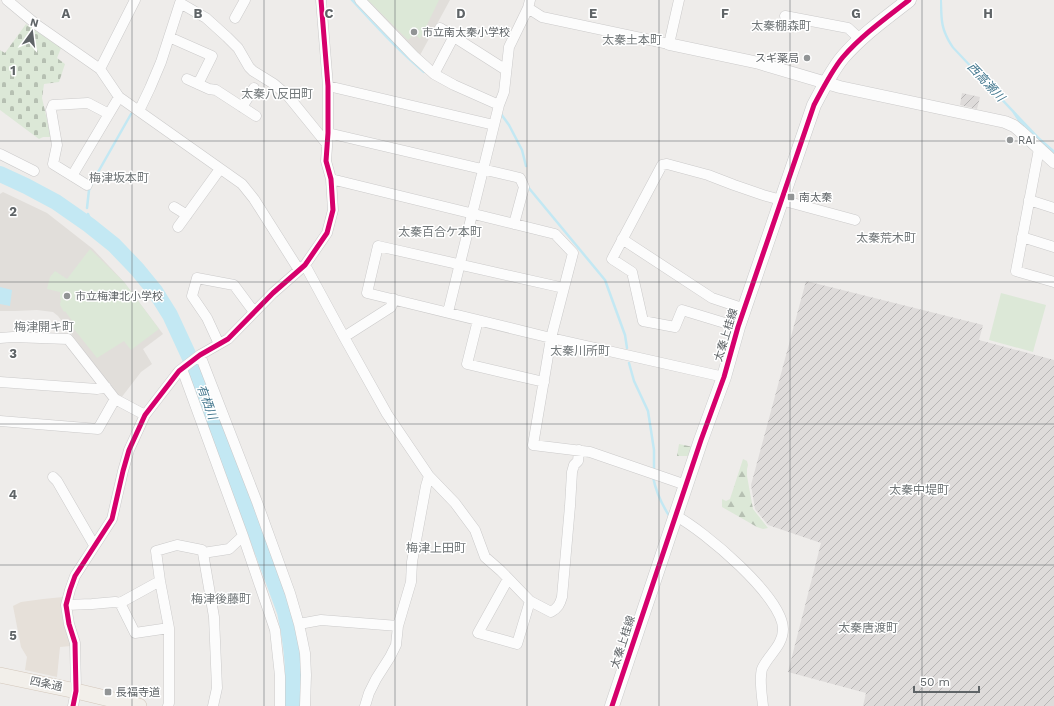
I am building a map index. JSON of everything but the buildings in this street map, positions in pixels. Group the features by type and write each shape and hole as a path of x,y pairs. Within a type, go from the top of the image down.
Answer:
{"main road":[{"name":"太秦上桂線","path":"612,706 724,377 744,309 814,105 826,82 842,58 860,39 908,0"},
{"name":"四条通","path":"0,674 139,706"}],"street":[{"path":"7,0 37,25 100,69 119,97 242,184 302,267 344,337 387,414 429,476 456,503 475,530 485,557 530,601 551,612 557,609 562,597 572,472 574,465 578,461 579,450"},
{"path":"100,69 135,0"},
{"path":"235,18 245,0"},
{"path":"73,706 76,691 75,643 66,605 74,576 112,519 129,450 145,415 179,371 199,356 228,339 273,293 302,267 327,233 333,210 330,179 326,161 328,133 328,86 321,0"},
{"path":"360,0 414,56 434,74 454,85 499,105"},
{"path":"669,44 679,0"},
{"path":"138,111 161,62 180,3 206,18 238,48 249,68 274,84 288,96 327,144"},
{"path":"448,312 499,105 504,92 509,47 529,4 542,18 759,63 840,87 1005,122 1014,126 1054,162"},
{"path":"785,16 848,28 860,39"},
{"path":"440,28 506,70"},
{"path":"434,74 454,36"},
{"path":"169,37 212,56 198,84"},
{"path":"187,79 209,89 216,90 256,116"},
{"path":"328,86 494,125"},
{"path":"242,107 254,88"},
{"path":"72,176 119,97"},
{"path":"87,185 53,164 57,145 51,110 53,105 88,103 109,114"},
{"path":"328,133 520,178 524,187 514,224"},
{"path":"1040,149 1016,270 1054,282"},
{"path":"0,154 34,171"},
{"path":"738,327 682,310 675,327 643,321 632,272 612,260 662,165 667,164 708,175 790,203 855,220"},
{"path":"178,227 220,169"},
{"path":"330,179 555,234 573,253 551,338 533,445 590,452 686,485"},
{"path":"1029,200 1054,208"},
{"path":"174,207 187,215"},
{"path":"1022,237 1054,247"},
{"path":"622,239 712,298 744,309"},
{"path":"564,288 378,246 367,293 551,338 724,377"},
{"path":"219,344 207,318 192,296 197,278 234,285 254,312"},
{"path":"344,337 391,306 394,299"},
{"path":"478,320 467,364 544,382"},
{"path":"0,338 68,339 115,399 145,415"},
{"path":"199,356 259,501 290,593 299,624 305,653 305,706"},
{"path":"184,368 275,630 280,676 280,706"},
{"path":"0,382 97,389 106,387"},
{"path":"0,421 98,429 115,399"},
{"path":"365,706 376,678 396,645 398,626 412,582 412,562 429,476"},
{"path":"53,477 57,481 94,546"},
{"path":"676,516 686,521 747,573 780,614 783,629 781,639 762,669 762,706"},
{"path":"203,553 230,549 242,536"},
{"path":"168,706 168,628 156,551 177,545 202,550 203,553 214,617 217,688 214,706"},
{"path":"508,578 478,634 516,644 530,601"},
{"path":"66,605 120,603 160,581"},
{"path":"120,603 135,633 168,628"},
{"path":"299,624 321,620 398,626"}],"shaded area":[{"name":"市立南太秦小学校","path":"364,0 450,0 419,57"},
{"path":"962,93 980,97 977,109 960,105"},
{"name":"市立梅津北小学校","path":"3,192 47,213 93,249 124,282 163,334 143,349 152,364 141,372 121,398 119,398 58,316 53,312 37,310 0,311 0,194"},
{"path":"806,281 983,325 979,340 1054,360 1054,706 863,706 866,693 788,672 821,543 768,525 755,509 751,485"},
{"path":"63,597 63,615 71,646 60,647 57,677 25,670 27,657 21,647 13,606 21,602"}],"green space":[{"name":"市立南太秦小学校","path":"368,0 439,0 420,39 415,34 408,40"},
{"path":"26,24 61,48 57,58 65,64 59,82 44,84 42,98 51,137 43,137 39,139 0,110 0,50 5,53"},
{"path":"90,249 124,282 159,329 131,350 124,341 97,358 70,324 73,322 60,305 60,292 47,289 50,277 55,271 67,279"},
{"path":"1001,293 1046,305 1033,352 989,340"},
{"path":"679,444 693,447 691,456 677,456"},
{"path":"743,459 747,461 748,465 747,476 753,509 768,528 763,529 757,527 722,507 722,499 726,501 730,499"}],"water":[{"name":"西高瀬川","path":"940,0 942,0 945,30 954,47 1039,137 1054,150 1054,156 1018,121 1012,112 952,48 943,30 940,14"},
{"path":"0,287 12,290 10,306 0,304"}],"waterway":[{"path":"352,0 378,28 424,72"},
{"path":"87,208 89,190 93,181 131,114"},
{"path":"501,114 509,125 522,150 526,166"},
{"name":"有栖川","path":"0,174 56,202 114,245 137,269 155,291 170,315 195,369 285,612 292,659 292,706"},
{"path":"528,187 605,280 625,335 627,348"},
{"path":"88,214 94,228"},
{"path":"629,363 634,381 648,411 654,450 654,471"},
{"path":"653,477 664,508 670,517"}],"cycle path":[{"path":"73,706 76,691 75,643 69,624 66,605 75,576 112,519 129,450 145,415 179,371 200,355 228,339 273,293 305,265 327,233 333,210 331,179 326,161 328,133 328,86 321,0"},
{"path":"612,706 701,440 724,377 738,327 814,105 831,74 850,49 866,34 909,0"}],"place":[{"name":"市立南太秦小学校","path":"414,32"},
{"name":"スギ薬局","path":"807,58"},
{"name":"RAI","path":"1010,140"},
{"name":"南太秦","path":"791,197"},
{"name":"市立梅津北小学校","path":"67,296"},
{"name":"長福寺道","path":"108,692"}],"district":[{"name":"太秦棚森町","path":"781,26"},
{"name":"太秦土本町","path":"632,40"},
{"name":"太秦八反田町","path":"277,94"},
{"name":"梅津坂本町","path":"119,178"},
{"name":"太秦百合ケ本町","path":"440,232"},
{"name":"太秦荒木町","path":"886,238"},
{"name":"梅津開キ町","path":"44,327"},
{"name":"太秦川所町","path":"580,351"},
{"name":"太秦中堤町","path":"919,490"},
{"name":"梅津上田町","path":"436,548"},
{"name":"梅津後藤町","path":"221,599"},
{"name":"太秦唐渡町","path":"868,628"}]}
